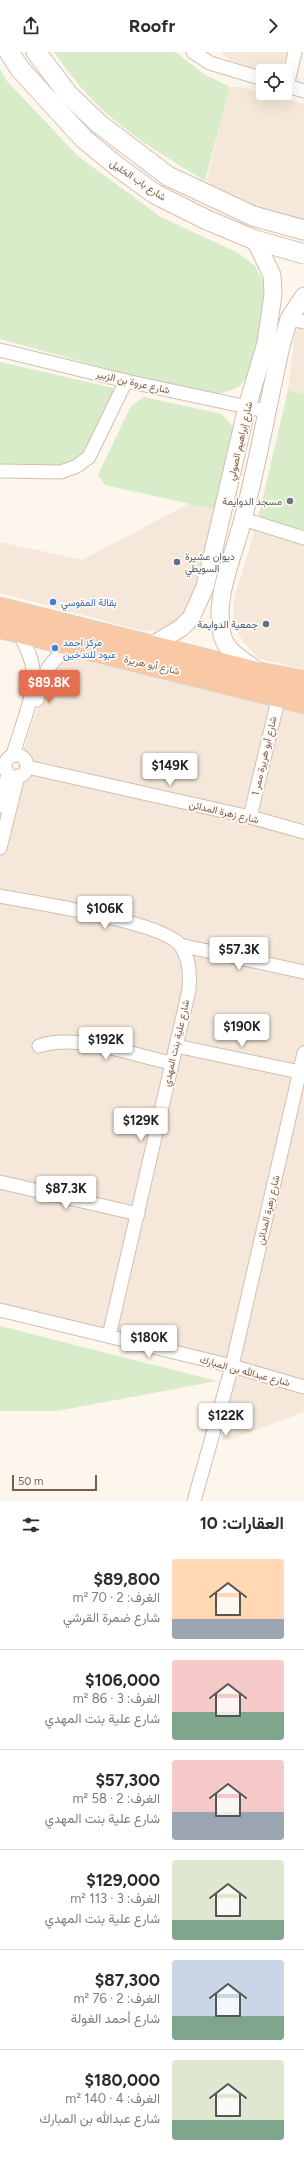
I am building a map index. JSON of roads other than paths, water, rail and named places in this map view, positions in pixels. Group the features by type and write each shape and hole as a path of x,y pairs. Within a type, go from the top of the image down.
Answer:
{"highway":[{"name":"شارع أبو هريرة","path":"0,609 261,674 304,682"},
{"name":"شارع أبو هريرة","path":"9,630 304,702"}],"main road":[{"name":"شارع باب الخليل","path":"9,52 20,69 84,139 119,168 155,194 207,220 255,240 304,254"},
{"name":"شارع باب الخليل","path":"36,52 68,94 98,123 168,176 253,216 304,230"}],"street":[{"path":"193,52 210,63 256,77"},
{"path":"292,64 295,52"},
{"path":"292,88 304,91"},
{"name":"شارع إبراهيم الصولي","path":"151,646 186,623 191,618 205,587 247,407 266,343 273,294 272,275 255,240"},
{"name":"شارع إبراهيم الصولي","path":"261,674 229,649 221,627 224,582 243,519 281,346 297,320 304,296"},
{"name":"شارع عروة بن الزبير","path":"0,350 126,381 266,411"},
{"path":"0,471 61,472 77,466 89,458 126,381"},
{"path":"243,519 304,538"},
{"path":"0,848 14,764 31,692 33,670 31,659 9,630"},
{"path":"0,810 44,674 53,660 72,646"},
{"name":"شارع أبو هريرة ممر 1","path":"250,817 279,696"},
{"name":"شارع زهرة المدائن","path":"14,764 250,817 304,832"},
{"path":"0,888 28,897 37,902"},
{"path":"0,896 37,902 140,926 158,932 180,945 304,972"},
{"name":"شارع علية بنت المهدي","path":"109,1336 176,1046 190,974 187,958 180,945"},
{"path":"39,1046 59,1041 76,1041 172,1063"},
{"path":"176,1046 302,1073"},
{"name":"شارع زهرة المدائن","path":"194,1501 232,1366 302,1073 304,1053"},
{"path":"0,1182 138,1214"},
{"name":"شارع عبدالله بن المبارك","path":"0,1310 232,1366 304,1387"}],"place":[{"name":"مسجد الدوايمة","path":"290,501"},
{"name":"ديوان عشيرة السويطي","path":"177,562"},
{"name":"بقالة المقوسي","path":"53,602"},
{"name":"جمعية الدوايمة","path":"266,624"},
{"name":"مركز احمد عبود للتدخين","path":"55,648"}]}
